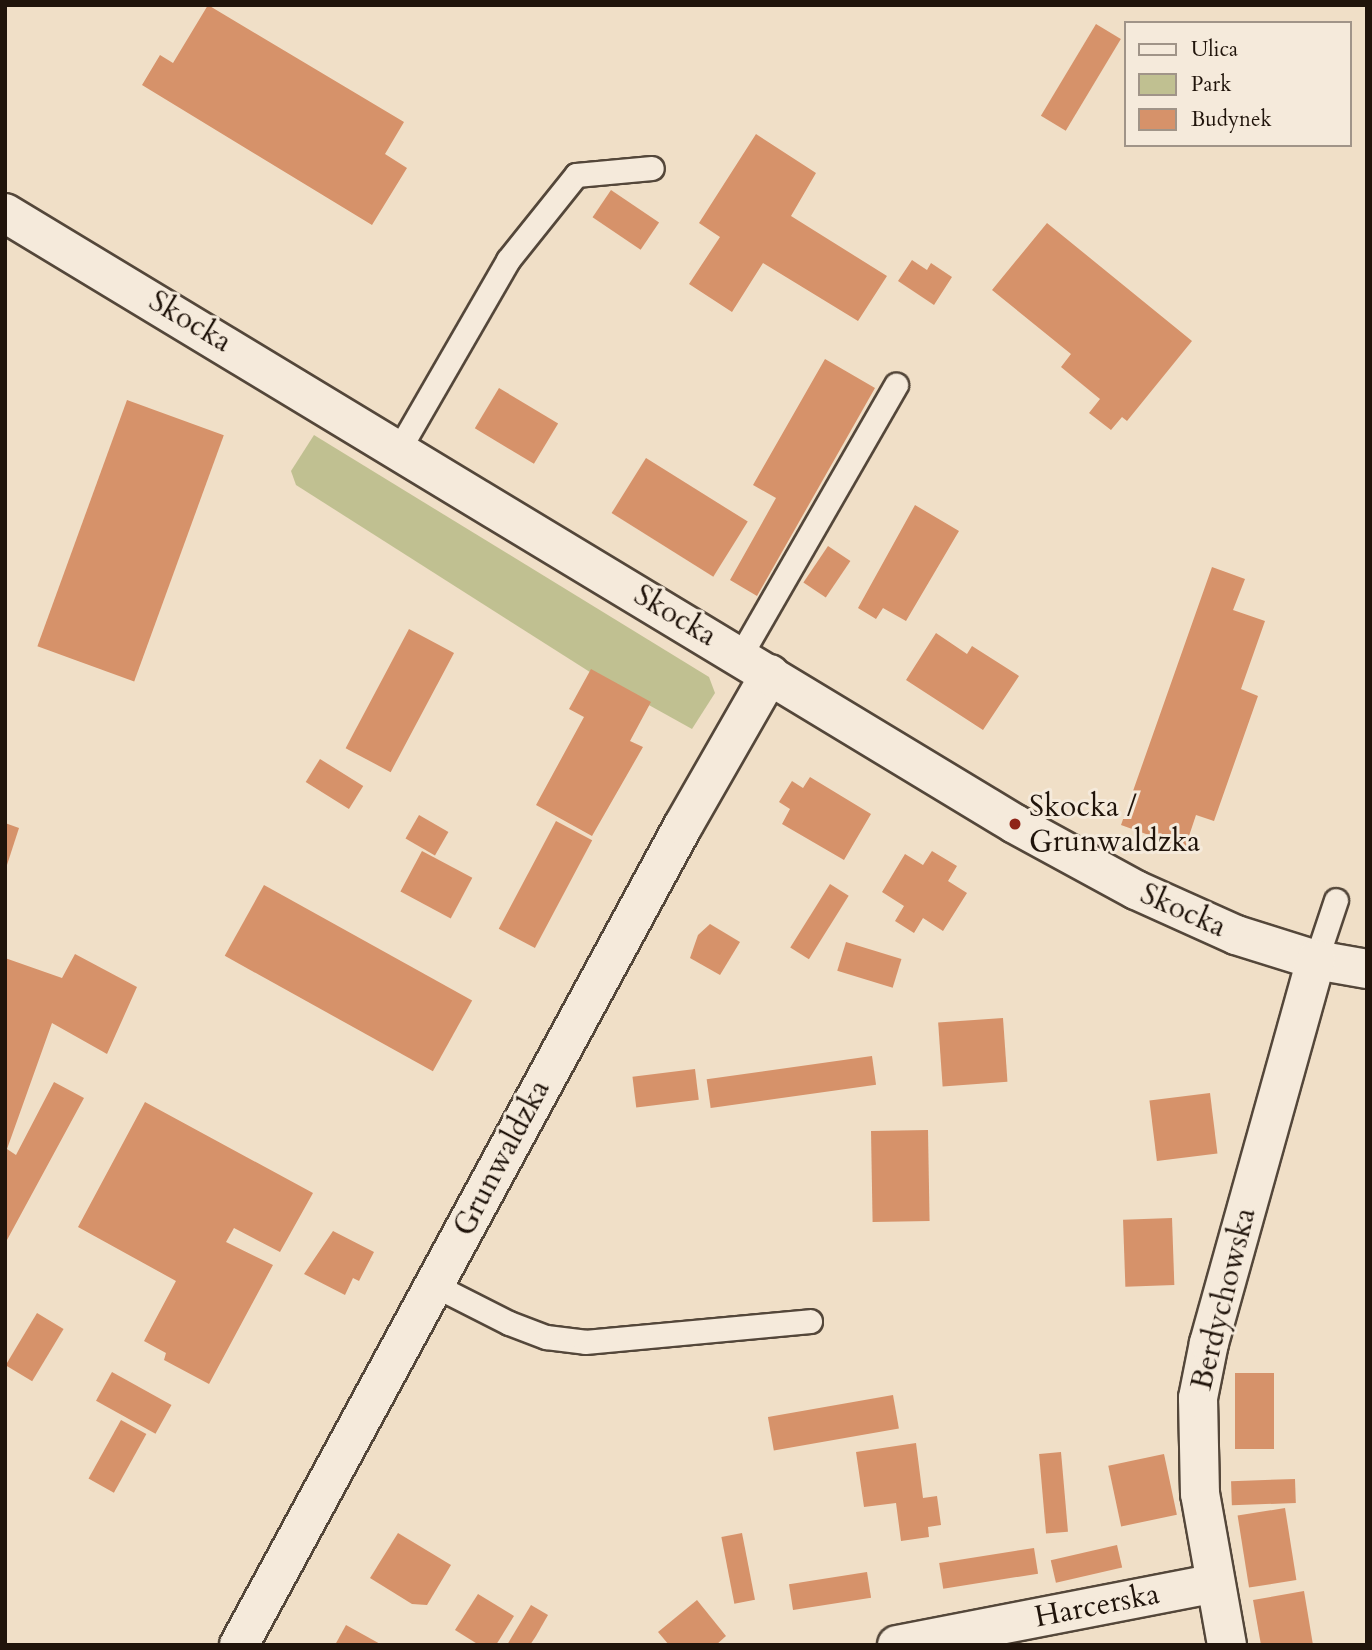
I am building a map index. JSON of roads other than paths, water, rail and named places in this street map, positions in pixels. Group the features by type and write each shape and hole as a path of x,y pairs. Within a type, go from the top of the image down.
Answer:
{"street":[{"name":"Skocka","path":"5,212 1015,824 1136,890 1236,935 1316,960 1367,969"},
{"name":"Grunwaldzka","path":"239,1645 434,1285 755,665"},
{"name":"Berdychowska","path":"1227,1645 1215,1583 1196,1450 1198,1398 1209,1343 1316,960"},
{"name":"Harcerska","path":"897,1645 1018,1633 1215,1583"}],"lane":[{"path":"399,449 508,260 576,175 652,168"},
{"path":"755,665 896,385"},
{"path":"1316,960 1336,900"},
{"path":"434,1285 533,1333 585,1342 810,1321"}],"place":[{"name":"Skocka / Grunwaldzka","path":"1015,824"}]}
